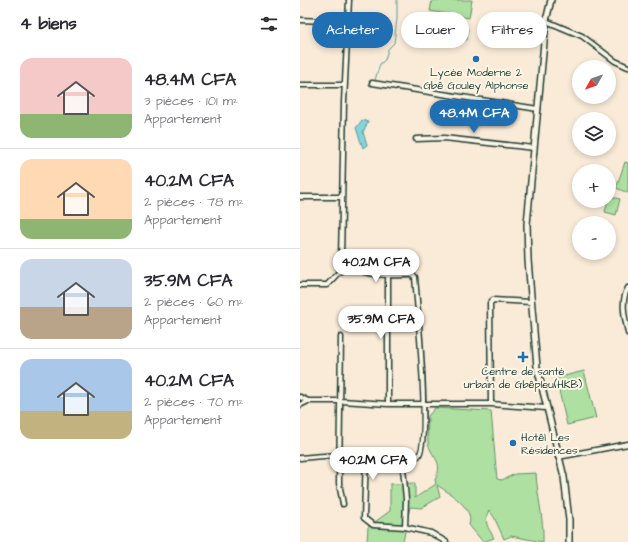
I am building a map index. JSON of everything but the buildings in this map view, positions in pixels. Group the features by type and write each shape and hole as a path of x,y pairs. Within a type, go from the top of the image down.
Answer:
{"main road":[{"path":"547,16 550,0"},
{"path":"544,48 527,224 531,302 537,367 558,457 570,520 569,542"}],"street":[{"path":"349,0 349,12"},
{"path":"300,20 312,20"},
{"path":"547,21 582,36 615,61 628,67"},
{"path":"339,272 341,259 345,85 347,48"},
{"path":"372,83 538,110"},
{"path":"300,85 345,85"},
{"path":"416,139 444,138 533,149"},
{"path":"300,197 342,197"},
{"path":"300,458 366,455 402,458 418,456 421,453 424,404 415,277 413,275 369,275 348,266 341,259"},
{"path":"300,285 327,284 339,272 348,266"},
{"path":"388,275 388,404"},
{"path":"628,288 624,297 628,333"},
{"path":"491,404 490,303 493,300 531,302"},
{"path":"341,337 342,401 340,483 343,504"},
{"path":"300,397 308,401 342,401 388,404 491,404 546,408"},
{"path":"300,405 308,401"},
{"path":"558,457 628,444"},
{"path":"366,455 364,518 373,525 405,527 431,533 446,542"},
{"path":"402,458 406,499 405,527"}],"green space":[{"path":"432,0 472,0 469,18 469,12 430,11"},
{"path":"625,162 628,163 628,193 616,188"},
{"path":"616,198 620,199 616,215 605,212 606,208 616,208"},
{"path":"584,371 596,418 567,425 556,378"},
{"path":"435,408 491,411 497,479 502,480 515,474 536,473 543,542 511,536 504,539 494,517 489,510 486,521 494,538 483,542 469,525 470,519 465,507 437,485 440,497 421,508 410,507 403,542 367,542 368,527 390,511 390,484 415,483 415,498 436,484 435,480 439,468 428,442 428,416"}],"water":[{"path":"362,120 368,122 363,132 367,145 363,148 356,128"}],"waterway":[{"path":"375,80 380,64 385,60 388,49 394,43 397,19 397,0"}],"place":[{"name":"Lycée Moderne 2 Gbê Gouley Alphonse","path":"476,59"},
{"name":"Centre de santé urbain de Gbêpleu(HKB)","path":"523,357"},
{"name":"Hotêl Les Résidences","path":"513,443"}]}
